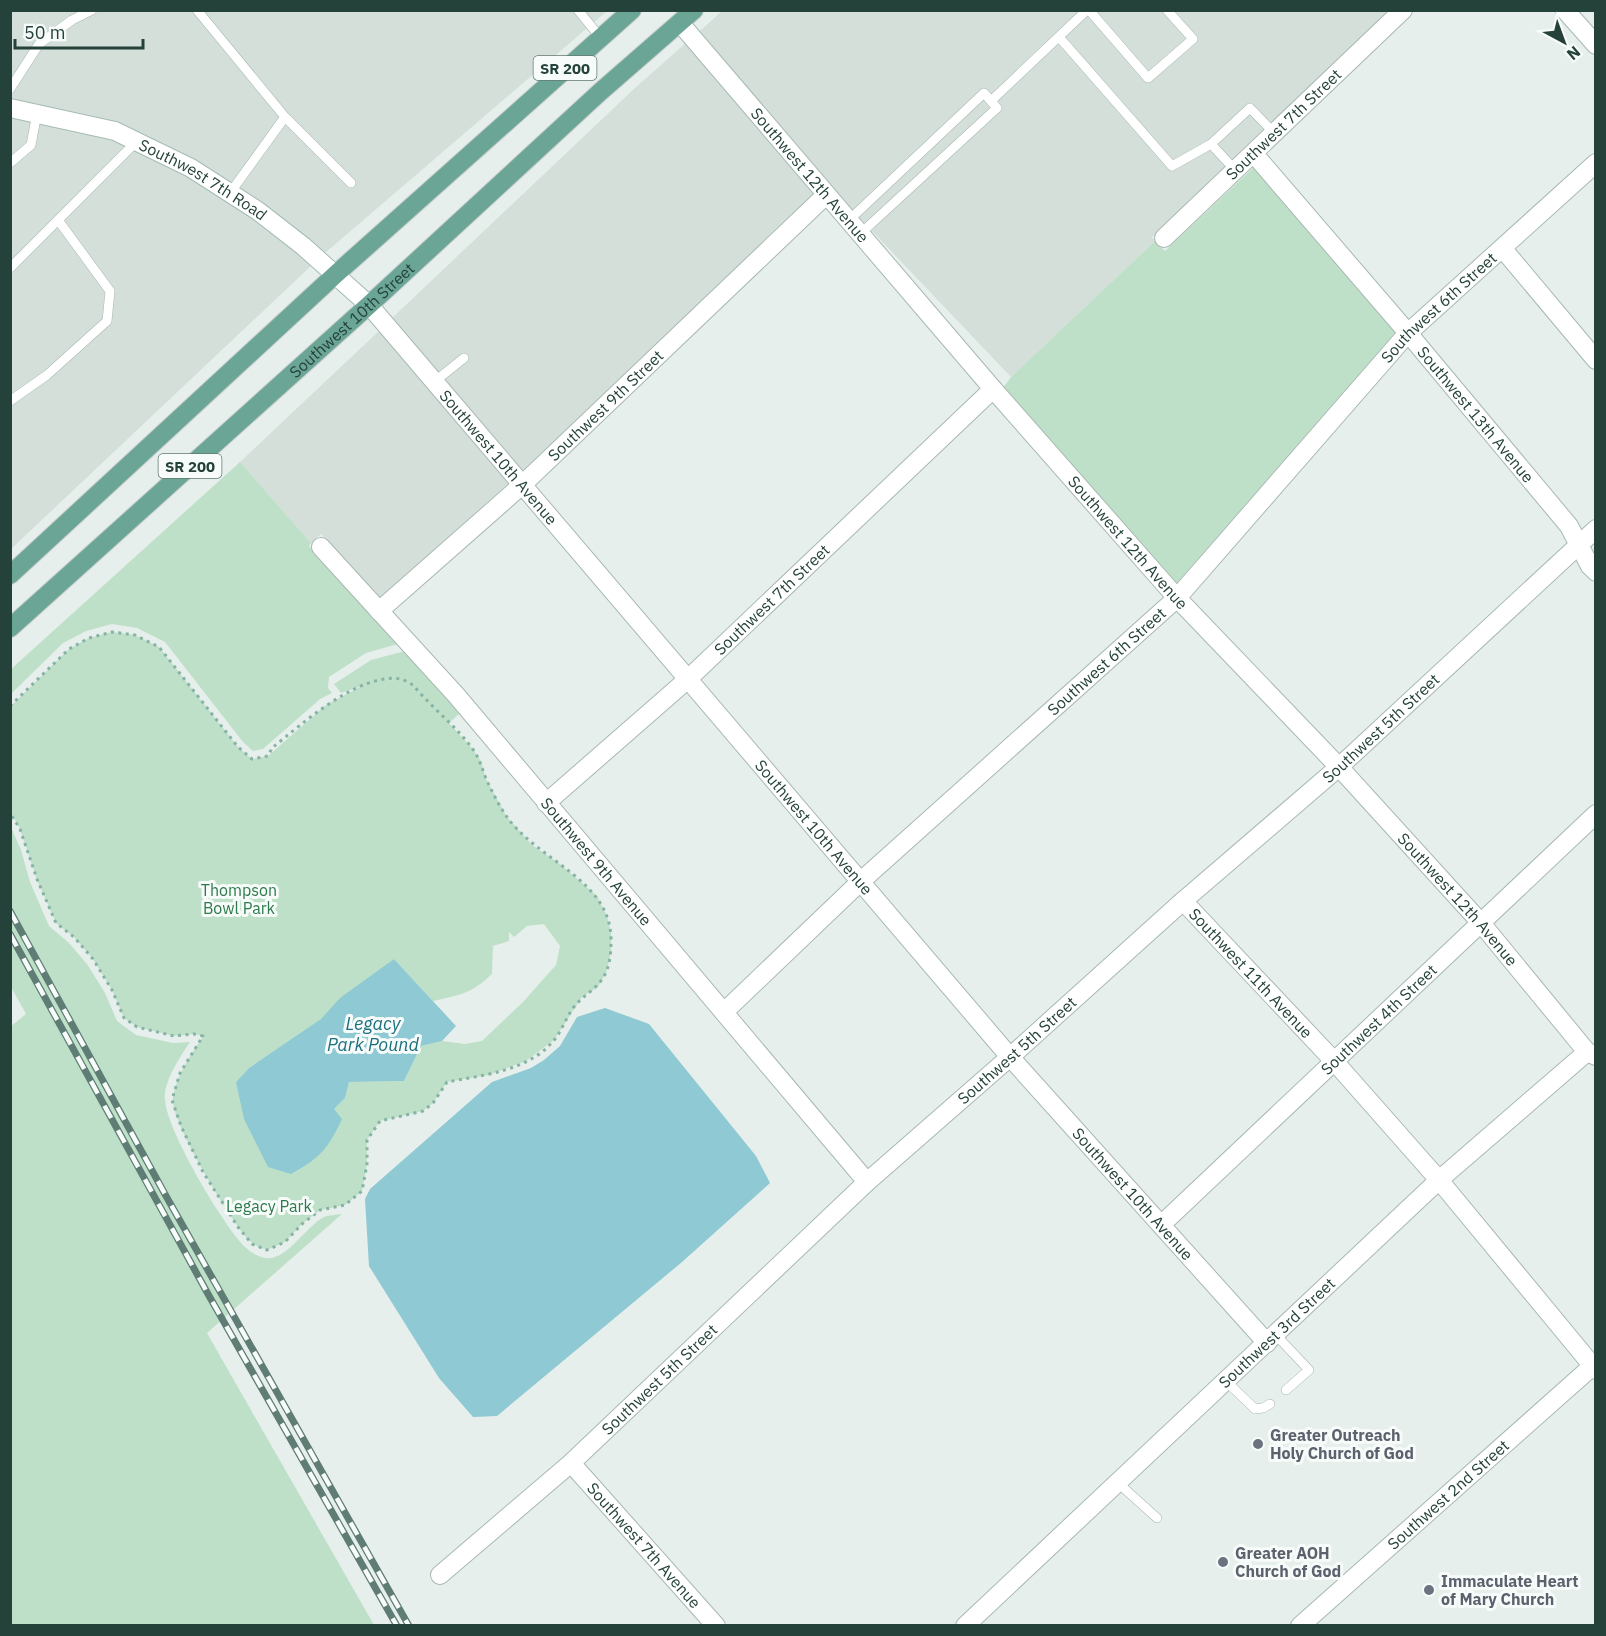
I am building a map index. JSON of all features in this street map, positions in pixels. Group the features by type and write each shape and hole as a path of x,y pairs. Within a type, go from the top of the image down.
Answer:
{"main road":[{"name":"SR 200","path":"10,575 336,274 632,10"},
{"name":"Southwest 10th Street","path":"10,628 369,305 600,92 694,10"}],"street":[{"name":"Southwest 7th Street","path":"1164,238 1404,10"},
{"path":"1565,10 1596,45"},
{"name":"Southwest 12th Avenue","path":"680,23 993,389 1177,598 1339,767 1481,923 1591,1054"},
{"name":"Southwest 7th Road","path":"10,108 115,131 191,168 303,246 369,305"},
{"name":"Southwest 13th Avenue","path":"1254,154 1408,333 1569,526 1596,572"},
{"name":"Southwest 6th Street","path":"724,1012 860,882 1177,598 1408,333 1596,163"},
{"name":"Southwest 9th Street","path":"379,611 522,485 826,195"},
{"path":"1503,249 1596,360"},
{"name":"Southwest 10th Avenue","path":"369,305 1010,1057 1162,1224 1271,1338"},
{"name":"Southwest 7th Street","path":"546,803 688,679 993,389"},
{"name":"Southwest 5th Street","path":"440,1575 571,1463 867,1182 1339,767 1596,529"},
{"name":"Southwest 9th Avenue","path":"321,547 456,695 546,803 628,896 867,1182"},
{"name":"Southwest 4th Street","path":"1162,1224 1596,814"},
{"name":"Southwest 11th Avenue","path":"1183,902 1334,1061 1439,1180 1594,1366"},
{"name":"Southwest 3rd Street","path":"965,1626 1439,1180 1591,1054"},
{"name":"Southwest 2nd Street","path":"1300,1626 1594,1366"},
{"name":"Southwest 7th Avenue","path":"571,1463 716,1626"}],"lane":[{"path":"10,89 39,44 72,20 92,10"},
{"path":"197,10 285,117 351,183"},
{"path":"578,10 600,37"},
{"path":"991,101 1088,10 1148,78 1192,39 1167,10"},
{"path":"1059,38 1172,166 1211,144 1250,108 1275,134"},
{"path":"984,93 997,108 854,227 984,93"},
{"path":"10,163 32,145 37,113"},
{"path":"230,193 285,117"},
{"path":"10,268 137,141"},
{"path":"1211,144 1236,171"},
{"path":"10,401 47,375 107,321 110,291 58,220"},
{"path":"434,382 464,358"},
{"path":"1271,1338 1309,1370 1287,1390"},
{"path":"1226,1381 1254,1409 1270,1404"},
{"path":"1118,1482 1157,1518"}],"path":[{"path":"10,706 69,649 89,638 112,632 135,635 159,646 238,747 252,759 268,756 272,748 326,705 367,683 402,679 413,685 471,747 507,817 532,845 560,864 597,896 607,916 611,933 606,973 598,987 582,997 554,1040 533,1057 488,1075 447,1082 434,1103 423,1111 380,1121 368,1140 367,1164 362,1191 345,1205 320,1210 302,1224 285,1242 267,1250 252,1244 238,1227 203,1172 184,1133 172,1100 180,1073 203,1036 194,1034 174,1036 136,1027 124,1018 112,990 93,959 74,937 56,923 37,879 20,829 10,813"}],"shaded area":[{"path":"723,10 1389,11 1152,237 1155,241 1011,377 833,190 700,31"},
{"path":"10,11 607,11 325,253 263,204 196,160 118,123 11,99"},
{"path":"687,42 814,194 522,471 392,318 635,88"},
{"path":"11,118 113,140 188,176 253,219 312,265 11,549"},
{"path":"380,330 509,483 379,598 321,534 311,543 240,462"}],"green space":[{"path":"1254,167 1396,332 1176,584 1003,388 1011,377 1155,241 1165,251"},
{"path":"240,462 311,543 309,546 398,644 366,653 329,677 328,688 332,693 320,699 263,749 253,751 243,742 165,642 137,628 112,624 86,631 63,643 11,694 10,670"},
{"name":"Thompson Bowl Park","path":"112,632 135,635 159,647 238,747 252,759 268,756 326,705 362,686 341,693 334,684 371,660 405,651 461,712 449,723 481,761 486,779 507,817 532,845 560,864 597,896 607,916 611,933 611,953 606,973 598,987 582,997 554,1040 526,1061 488,1075 447,1082 433,1103 423,1111 380,1121 367,1140 367,1164 362,1191 345,1205 320,1210 302,1224 285,1242 267,1250 251,1242 217,1195 191,1149 174,1110 173,1098 177,1081 203,1036 194,1034 174,1036 137,1027 124,1018 112,990 93,959 74,937 56,923 37,880 20,829 11,813 11,706 69,649 89,638","holes":["544,924 560,946 556,965 523,1002 482,1041 465,1044 442,1041 421,1046 404,1081 349,1082 345,1098 334,1109 236,1082 249,1068 322,1019 394,959 433,1001 465,993 492,974 493,946 509,941 509,932 514,937 527,926"]},
{"path":"11,827 21,850 30,882 49,926 69,943 87,964 105,993 117,1021 136,1035 173,1043 190,1042 167,1085 165,1100 168,1114 185,1154 235,1236 245,1247 260,1257 273,1258 288,1249 317,1221 331,1215 342,1214 207,1333 374,1625 11,1625 10,1027 26,1014 11,987"}],"water":[{"name":"Legacy Park Pound","path":"394,959 456,1026 442,1041 421,1046 404,1081 349,1082 345,1098 334,1109 342,1119 322,1152 309,1163 291,1174 268,1167 244,1119 236,1082 249,1068 321,1019 340,998"},
{"path":"605,1008 649,1024 756,1156 770,1183 682,1262 497,1416 473,1417 439,1378 369,1266 365,1199 370,1189 492,1082 531,1068 544,1060 560,1046 577,1017"}],"railway":[{"path":"10,911 166,1196 409,1626"},
{"path":"10,934 208,1294 397,1626"}],"place":[{"name":"Greater Outreach Holy Church of God","path":"1258,1444"},
{"name":"Greater AOH Church of God","path":"1223,1562"},
{"name":"Immaculate Heart of Mary Church","path":"1429,1590"}],"park label":[{"name":"Legacy Park","path":"269,1206"}]}
